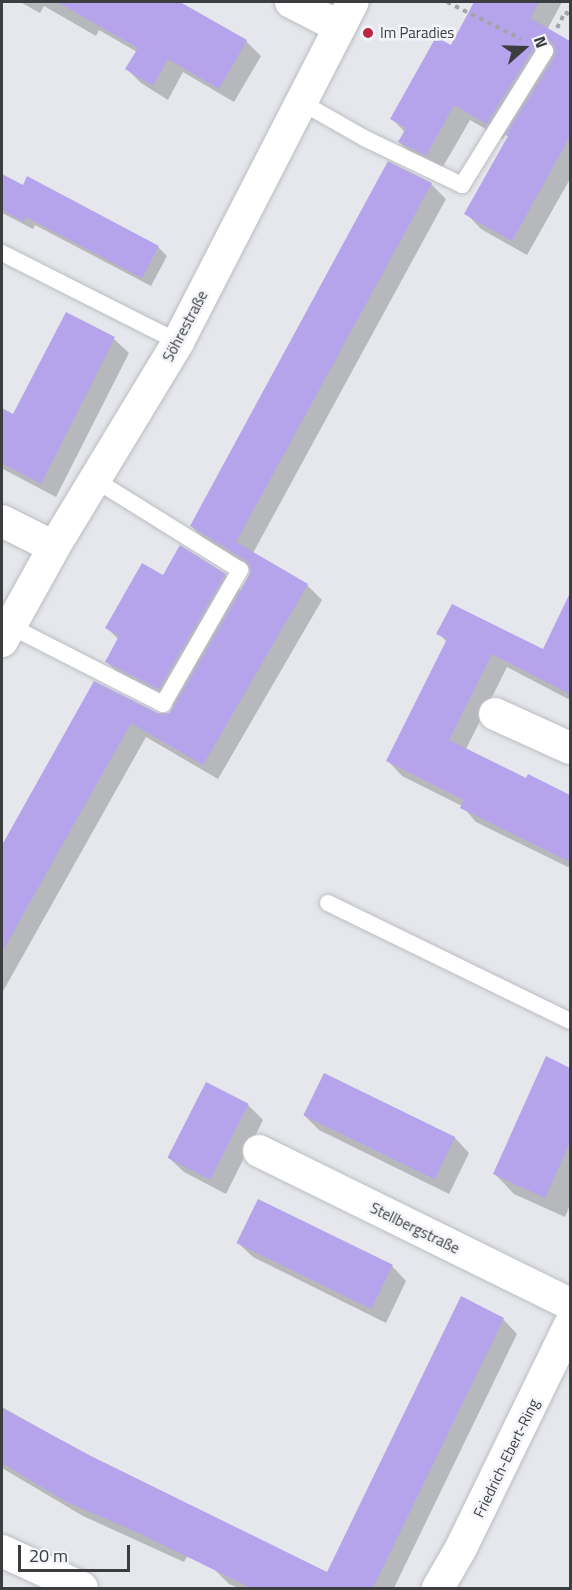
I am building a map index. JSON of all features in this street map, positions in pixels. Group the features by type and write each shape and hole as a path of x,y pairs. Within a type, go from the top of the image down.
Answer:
{"street":[{"path":"291,2 346,14"},
{"name":"Söhrestraße","path":"6,633 54,546 178,342 346,14"},
{"path":"2,520 54,546"},
{"path":"495,714 570,748"},
{"name":"Stellbergstraße","path":"260,1151 320,1183 570,1304"},
{"name":"Friedrich-Ebert-Ring","path":"438,1588 461,1548 570,1325"},
{"path":"2,1551 82,1588"}],"lane":[{"path":"301,102 364,138 462,185 545,51"},
{"path":"2,253 178,342"},
{"path":"6,633 163,704 240,570 94,479"},
{"path":"328,903 570,1021"}],"path":[{"path":"447,2 545,51 565,12 570,15"}],"building":[{"path":"57,2 180,2 247,40 219,89 168,59 153,86 125,69 138,48"},
{"path":"474,2 539,2 530,18 570,41 570,136 512,241 464,214 508,136 505,135 554,57 555,51 551,42 545,41 536,45 487,124 454,105 426,156 398,142 406,128 390,119 436,37 451,45"},
{"path":"388,161 432,183 236,542 308,584 203,765 131,723 2,952 2,845 94,681 158,713 169,713 249,575 250,570 246,561 190,526"},
{"path":"2,174 23,185 27,176 159,246 142,278 26,217 24,222 2,210"},
{"path":"66,312 115,337 41,484 2,463 2,408 13,414"},
{"path":"180,545 226,574 159,690 105,662 119,636 105,628 142,563 163,575"},
{"path":"570,593 570,694 492,654 449,740 526,778 528,774 570,795 570,862 460,808 464,800 386,761 447,639 436,634 452,604 543,649"},
{"path":"546,1056 570,1068 570,1142 545,1198 493,1174"},
{"path":"324,1073 455,1137 435,1179 303,1115"},
{"path":"206,1082 249,1104 210,1180 167,1158"},
{"path":"258,1199 393,1265 371,1309 237,1243"},
{"path":"461,1296 504,1318 373,1588 251,1588 141,1534 67,1502 2,1463 2,1408 91,1456 327,1572"}],"place":[{"name":"Im Paradies","path":"368,33"}]}
